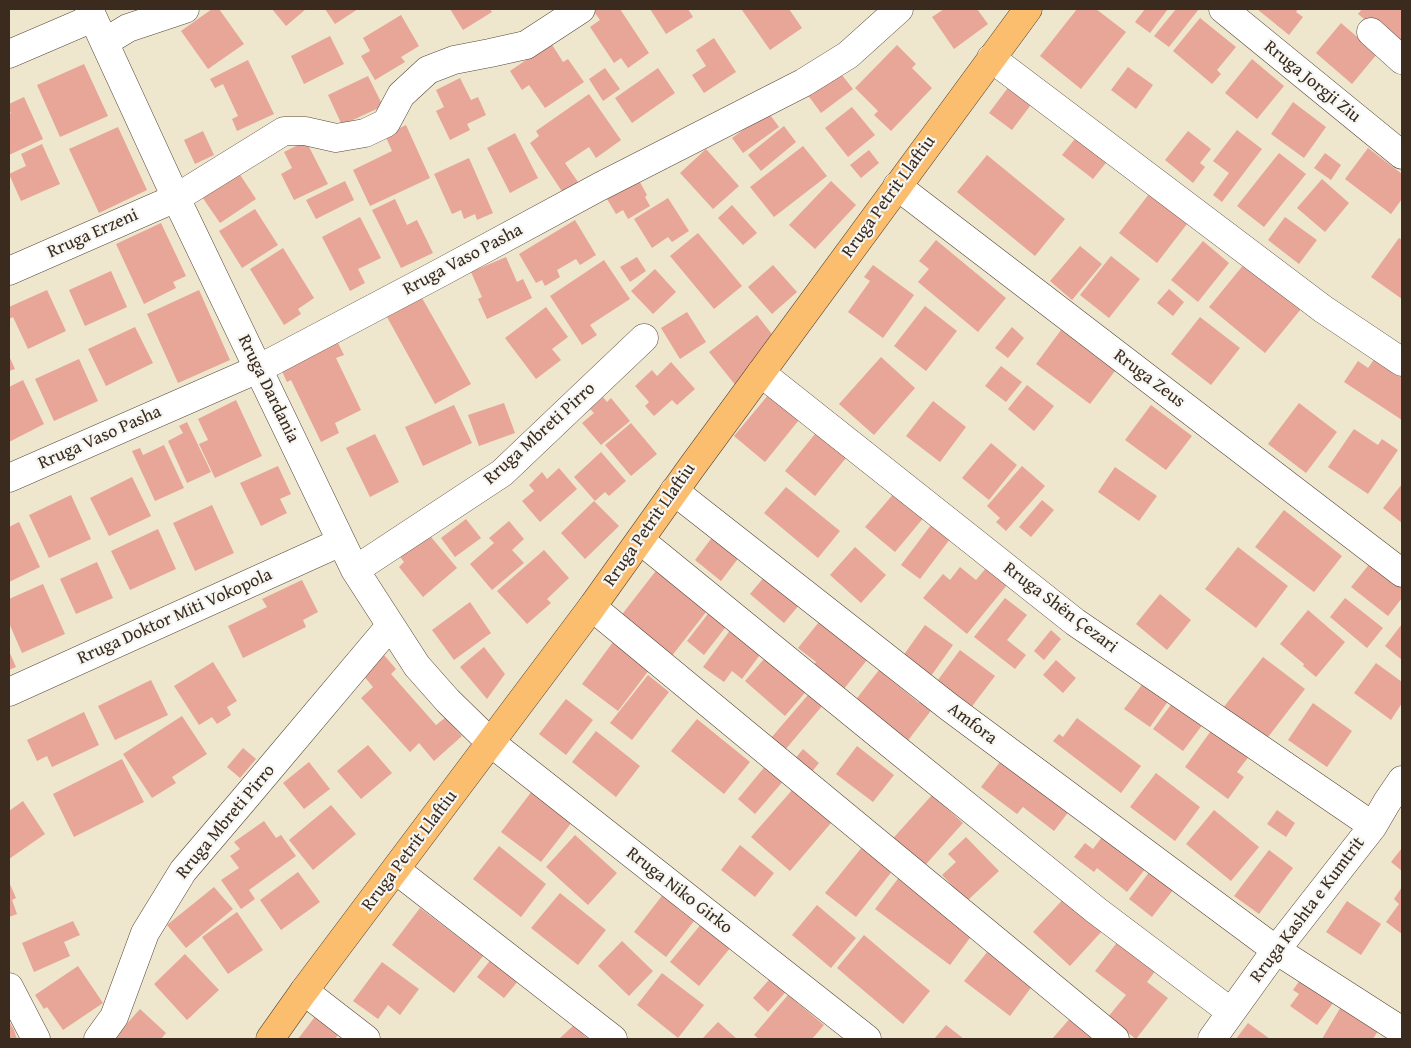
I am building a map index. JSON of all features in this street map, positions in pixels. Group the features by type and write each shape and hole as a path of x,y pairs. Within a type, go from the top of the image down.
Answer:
{"main road":[{"name":"Rruga Petrit Llaftiu","path":"270,1039 592,607 674,491 1028,9"}],"street":[{"path":"9,54 96,23 128,28 184,9"},
{"name":"Rruga Erzeni","path":"9,271 176,198 284,131 305,131 336,138 365,132 386,123 400,95 428,70 454,60 526,45 581,9"},
{"name":"Rruga Jorgji Ziu","path":"1223,9 1402,155"},
{"name":"Rruga Vaso Pasha","path":"9,478 258,369 599,187 803,82 848,55 895,10"},
{"name":"Rruga Dardania","path":"96,23 176,198 355,570 416,666 490,742"},
{"path":"1371,32 1402,60"},
{"path":"991,58 1323,309 1402,362"},
{"name":"Rruga Zeus","path":"897,186 1402,573"},
{"name":"Rruga Mbreti Pirro","path":"355,570 502,473 644,338"},
{"name":"Rruga Shën Çezari","path":"761,373 1075,622 1373,826"},
{"name":"Amfora","path":"674,491 949,707 1276,950 1402,1031"},
{"path":"640,540 1090,905 1231,1012"},
{"name":"Rruga Doktor Miti Vokopola","path":"9,692 341,542"},
{"path":"592,607 1115,1039"},
{"name":"Rruga Mbreti Pirro","path":"98,1039 114,1017 145,933 182,870 390,626"},
{"name":"Rruga Niko Girko","path":"490,742 867,1039"},
{"name":"Rruga Kashta e Kumtrit","path":"1212,1039 1276,950 1397,798"},
{"path":"396,870 613,1039"},
{"path":"9,987 36,1039"},
{"path":"304,991 366,1039"}],"building":[{"path":"212,9 219,9 244,44 208,69 181,31"},
{"path":"272,9 306,9 286,26"},
{"path":"325,9 358,9 335,24"},
{"path":"450,9 490,9 492,12 463,30"},
{"path":"592,9 620,9 649,53 628,68 621,58 614,63 590,27 600,20"},
{"path":"650,9 688,9 693,17 666,34"},
{"path":"743,9 789,9 802,28 770,50"},
{"path":"944,9 977,9 988,24 954,49 932,17"},
{"path":"1077,9 1096,9 1126,32 1081,89 1040,56"},
{"path":"1145,9 1168,9 1150,33 1135,22"},
{"path":"1176,9 1199,9 1169,47 1154,36"},
{"path":"1257,9 1298,9 1296,12 1303,17 1289,35"},
{"path":"1362,9 1402,9 1402,49 1358,14"},
{"path":"401,15 419,46 401,57 405,62 375,80 361,56 370,51 363,38"},
{"path":"1200,18 1236,47 1217,70 1221,74 1212,84 1173,51"},
{"path":"1341,23 1377,54 1352,84 1316,53"},
{"path":"330,36 344,64 304,84 291,56"},
{"path":"714,38 736,72 704,93 692,75 706,66 696,50"},
{"path":"551,43 563,62 568,59 584,82 545,108 529,85 522,90 510,71"},
{"path":"897,45 916,64 912,68 932,88 891,131 874,115 878,111 855,88"},
{"path":"1252,59 1284,86 1257,119 1225,93"},
{"path":"248,60 274,114 237,131 232,119 238,116 223,84 215,88 210,79"},
{"path":"84,64 108,116 60,137 37,85"},
{"path":"1128,67 1153,85 1136,109 1111,90"},
{"path":"605,68 620,89 603,101 589,79"},
{"path":"658,68 675,93 632,123 615,98"},
{"path":"838,70 853,89 821,113 807,94"},
{"path":"368,76 383,106 342,125 328,95"},
{"path":"460,78 471,100 478,97 486,115 467,124 470,130 450,140 436,111 444,107 436,90"},
{"path":"1010,85 1033,102 1012,130 989,113"},
{"path":"589,94 621,140 596,158 589,147 565,163 578,182 563,193 530,143 539,136 536,131"},
{"path":"24,97 43,139 9,155 9,114 11,113 9,104"},
{"path":"1293,102 1326,127 1304,158 1271,134"},
{"path":"852,107 875,135 848,157 825,128"},
{"path":"768,112 779,127 743,153 732,138"},
{"path":"406,125 430,178 370,206 353,170 392,151 385,135"},
{"path":"784,126 796,142 761,171 748,155"},
{"path":"118,127 147,190 99,213 69,149"},
{"path":"1237,130 1262,149 1222,202 1213,195 1229,173 1213,161"},
{"path":"203,131 214,155 195,164 184,140"},
{"path":"1188,131 1211,149 1200,163 1205,167 1193,183 1165,160"},
{"path":"515,133 538,178 510,193 487,148"},
{"path":"1078,135 1109,159 1093,179 1062,155"},
{"path":"306,141 328,184 294,200 281,174 292,168 284,152"},
{"path":"42,144 60,184 21,201 9,174 26,166 21,154"},
{"path":"803,146 827,176 774,217 750,187"},
{"path":"1368,148 1402,174 1402,199 1391,214 1345,179"},
{"path":"706,149 739,186 713,209 680,173"},
{"path":"869,150 879,163 861,178 850,165"},
{"path":"1279,153 1306,174 1264,227 1237,206"},
{"path":"1325,153 1341,165 1331,180 1314,168"},
{"path":"987,155 1065,219 1035,256 957,192"},
{"path":"469,158 493,213 477,220 475,214 464,219 461,210 452,214 434,174"},
{"path":"235,167 256,199 220,223 198,191"},
{"path":"636,175 647,195 645,197 650,206 628,219 623,210 616,214 604,194"},
{"path":"1322,179 1349,203 1325,232 1297,208"},
{"path":"345,181 354,200 316,219 306,200"},
{"path":"831,181 856,205 815,249 789,225"},
{"path":"1149,194 1187,224 1157,263 1119,233"},
{"path":"668,198 689,231 672,242 668,237 652,248 634,219"},
{"path":"395,199 407,225 417,220 433,253 401,268 372,210"},
{"path":"732,205 757,233 743,245 718,218"},
{"path":"255,209 278,245 242,268 219,231"},
{"path":"360,217 381,258 358,269 365,283 350,291 322,237"},
{"path":"1285,217 1317,240 1299,264 1268,240"},
{"path":"575,220 596,255 580,265 576,259 557,270 560,277 545,286 542,280 536,283 519,254"},
{"path":"161,223 186,276 173,282 176,288 144,304 116,244"},
{"path":"698,233 742,286 714,309 670,256"},
{"path":"1399,238 1402,240 1402,299 1371,277"},
{"path":"936,240 1006,298 978,332 918,282 929,269 919,261"},
{"path":"1203,241 1229,263 1198,302 1171,280"},
{"path":"1080,246 1102,264 1072,300 1050,281"},
{"path":"283,248 314,298 298,309 301,314 284,325 250,269"},
{"path":"1111,256 1140,279 1109,318 1080,295"},
{"path":"506,257 517,282 523,279 532,298 487,319 478,299 482,297 471,272"},
{"path":"637,257 646,271 630,282 620,267"},
{"path":"604,260 630,299 590,325 597,335 582,345 550,296"},
{"path":"1245,263 1301,309 1265,353 1209,307"},
{"path":"773,265 797,292 772,314 748,287"},
{"path":"873,265 914,295 883,338 848,312 870,281 864,277"},
{"path":"655,269 676,292 653,314 631,291"},
{"path":"111,271 127,307 85,326 69,290"},
{"path":"1169,289 1184,302 1173,316 1157,303"},
{"path":"47,290 66,331 28,349 13,317 9,319 9,307"},
{"path":"199,290 230,360 178,383 147,314"},
{"path":"422,298 471,384 435,404 387,317"},
{"path":"925,306 957,331 926,371 894,346"},
{"path":"546,307 568,337 552,349 561,360 536,379 505,338"},
{"path":"687,312 706,342 680,359 661,328"},
{"path":"757,315 775,338 736,386 709,352"},
{"path":"1200,317 1240,348 1211,385 1171,354"},
{"path":"135,327 153,363 106,386 88,349"},
{"path":"1012,327 1024,338 1008,358 995,348"},
{"path":"1061,330 1115,371 1090,404 1036,364"},
{"path":"336,339 344,355 336,358 361,410 335,423 339,433 321,442 291,380 287,382 280,367"},
{"path":"9,356 15,369 9,371"},
{"path":"881,357 915,388 874,435 839,404"},
{"path":"1375,358 1402,372 1402,420 1344,382 1358,361 1368,368"},
{"path":"79,359 98,401 54,421 35,379"},
{"path":"671,362 695,389 677,405 672,400 654,416 645,406 649,402 635,386 652,370 657,376"},
{"path":"1001,366 1022,382 1006,402 985,386"},
{"path":"23,380 44,424 9,442 9,387"},
{"path":"1027,385 1054,406 1034,431 1008,409"},
{"path":"769,394 807,410 765,462 734,436"},
{"path":"603,397 607,402 611,398 630,421 601,445 582,423 594,413 590,409"},
{"path":"236,400 262,456 215,478 199,444 208,440 198,419"},
{"path":"933,401 966,427 940,462 906,436"},
{"path":"504,403 515,433 479,446 468,415"},
{"path":"1299,403 1337,432 1306,473 1268,444"},
{"path":"454,405 472,443 423,466 405,427"},
{"path":"1151,405 1192,436 1166,470 1125,440"},
{"path":"187,422 211,472 187,483 168,441 183,433 179,426"},
{"path":"631,423 657,454 631,476 605,445"},
{"path":"819,429 850,453 815,496 785,471"},
{"path":"1354,429 1378,445 1382,439 1398,450 1368,494 1328,467"},
{"path":"375,434 399,482 370,497 346,448"},
{"path":"991,443 1017,465 989,500 962,478"},
{"path":"164,445 184,488 155,501 132,451 140,448 143,455"},
{"path":"601,452 626,481 609,496 605,492 595,501 574,477"},
{"path":"278,466 291,494 280,499 287,513 261,526 240,483"},
{"path":"1022,466 1045,486 1006,531 996,522 1000,518 987,506"},
{"path":"1115,467 1157,496 1139,521 1098,492"},
{"path":"559,468 577,489 540,522 522,501 534,491 529,485 542,472 547,479"},
{"path":"132,477 151,516 109,536 90,498"},
{"path":"1402,484 1402,523 1383,508"},
{"path":"786,487 840,531 818,558 764,513"},
{"path":"896,491 925,516 895,552 865,527"},
{"path":"71,495 91,539 49,558 29,515"},
{"path":"1042,500 1054,510 1031,537 1019,527"},
{"path":"594,501 619,526 585,559 561,533"},
{"path":"212,505 234,553 195,571 173,523"},
{"path":"1284,510 1342,556 1314,592 1255,547"},
{"path":"466,519 481,538 455,557 441,538"},
{"path":"509,521 524,539 512,550 524,563 492,590 470,564 494,543 489,538"},
{"path":"19,522 40,567 9,582 9,527"},
{"path":"931,525 950,539 920,579 901,565"},
{"path":"158,529 176,569 130,590 111,551"},
{"path":"426,531 457,568 423,597 399,567 404,562 398,554"},
{"path":"717,531 743,552 721,581 695,560"},
{"path":"855,547 886,575 861,603 830,575"},
{"path":"1238,547 1288,586 1256,628 1205,589"},
{"path":"544,550 569,578 547,599 551,603 527,624 497,591"},
{"path":"97,562 113,598 76,614 60,579"},
{"path":"1371,562 1402,587 1402,598 1388,616 1351,587"},
{"path":"662,563 713,603 671,657 620,617"},
{"path":"960,567 976,580 986,568 1007,585 967,634 923,598 943,574 950,580"},
{"path":"770,570 804,599 784,623 750,594"},
{"path":"302,580 318,612 303,620 306,627 243,658 228,626 267,607 262,599"},
{"path":"43,584 65,634 22,653 9,623 9,599"},
{"path":"1160,594 1191,620 1167,650 1136,624"},
{"path":"1005,598 1027,615 1007,640 1026,655 1015,669 974,637"},
{"path":"1345,598 1383,628 1367,648 1330,617"},
{"path":"470,602 491,633 454,660 432,630"},
{"path":"711,610 728,624 704,655 687,641"},
{"path":"1308,610 1345,642 1316,677 1280,644"},
{"path":"819,622 867,660 839,695 809,672 816,662 798,648"},
{"path":"1402,624 1402,660 1385,646"},
{"path":"734,625 765,648 742,679 732,671 724,682 703,667"},
{"path":"925,625 953,645 926,683 898,663"},
{"path":"1051,630 1061,639 1044,660 1034,651"},
{"path":"619,634 655,662 618,711 582,684"},
{"path":"484,647 505,674 487,699 460,667"},
{"path":"960,650 995,676 970,709 935,684"},
{"path":"9,651 16,667 9,670"},
{"path":"769,653 809,688 785,716 745,681"},
{"path":"384,655 396,669 391,674 436,725 445,718 462,736 434,761 419,743 410,752 361,698 373,687 362,674"},
{"path":"1263,657 1305,689 1265,741 1223,708"},
{"path":"1056,660 1076,678 1063,693 1043,675"},
{"path":"213,662 237,701 227,707 231,715 217,724 212,717 199,725 174,686"},
{"path":"1376,663 1402,682 1402,703 1391,720 1354,693"},
{"path":"879,670 919,703 922,699 933,708 906,743 854,702"},
{"path":"648,675 669,692 632,740 610,723"},
{"path":"1146,679 1171,697 1150,727 1124,709"},
{"path":"151,680 168,715 115,740 98,706"},
{"path":"814,688 828,699 785,750 771,738"},
{"path":"1176,698 1206,720 1183,751 1153,729"},
{"path":"566,699 593,720 566,755 539,734"},
{"path":"1313,703 1352,731 1327,767 1288,740"},
{"path":"84,712 99,745 52,767 47,756 37,761 27,740"},
{"path":"182,716 207,754 172,777 176,783 152,798 123,754"},
{"path":"1077,718 1141,766 1121,793 1053,741 1059,734 1063,737"},
{"path":"697,719 750,762 724,794 671,751"},
{"path":"1213,728 1250,755 1237,772 1244,777 1228,799 1185,767"},
{"path":"596,731 640,766 616,797 572,762"},
{"path":"368,745 392,773 361,799 337,771"},
{"path":"857,746 894,775 873,802 836,774"},
{"path":"243,748 256,759 240,778 227,767"},
{"path":"803,749 819,763 810,774 794,760"},
{"path":"1006,754 1073,806 1054,831 1023,807 1017,814 981,787"},
{"path":"122,759 144,802 74,837 53,794"},
{"path":"309,762 330,789 304,809 283,783"},
{"path":"767,764 785,779 755,814 738,799"},
{"path":"1156,773 1200,807 1175,841 1130,807"},
{"path":"793,789 831,823 790,871 751,837"},
{"path":"532,791 572,822 541,862 501,832"},
{"path":"932,795 963,823 919,872 888,844"},
{"path":"23,801 45,834 9,859 9,811"},
{"path":"331,805 356,834 313,870 289,840"},
{"path":"1214,810 1259,847 1231,881 1186,844"},
{"path":"1277,810 1295,823 1286,837 1267,824"},
{"path":"264,821 276,838 281,835 296,856 249,890 255,899 241,909 221,880 239,868 230,856 240,849 234,842"},
{"path":"1108,829 1150,863 1127,892 1097,868 1094,872 1074,857 1085,843 1093,849"},
{"path":"575,835 617,873 588,905 546,867"},
{"path":"966,837 999,871 967,901 942,875 956,862 948,854"},
{"path":"867,841 897,865 856,917 825,893"},
{"path":"740,845 774,873 755,897 721,870"},
{"path":"499,846 546,884 521,917 473,879"},
{"path":"1402,848 1402,871 1391,862"},
{"path":"1269,850 1293,868 1259,914 1234,896"},
{"path":"1153,867 1177,885 1152,917 1129,899"},
{"path":"298,872 320,902 281,930 260,900"},
{"path":"900,876 975,931 950,965 875,909"},
{"path":"9,882 16,898 12,900 17,914 9,917"},
{"path":"214,887 233,909 186,948 167,925"},
{"path":"1402,887 1402,934 1386,922 1399,904 1394,899"},
{"path":"668,888 683,900 677,908 694,921 666,957 634,932"},
{"path":"560,893 606,930 578,965 531,928"},
{"path":"1066,896 1103,930 1070,966 1033,932"},
{"path":"1347,901 1381,924 1361,955 1326,932"},
{"path":"817,905 856,938 831,968 792,935"},
{"path":"420,908 483,956 454,993 392,945"},
{"path":"237,912 263,950 228,974 202,937"},
{"path":"73,921 80,935 64,942 70,956 34,972 22,943"},
{"path":"702,923 731,947 699,986 670,962"},
{"path":"864,935 930,991 903,1024 837,968"},
{"path":"1122,936 1159,966 1147,982 1168,998 1136,1039 1108,1017 1126,995 1095,971"},
{"path":"622,941 653,971 629,996 598,966"},
{"path":"988,951 1033,985 1010,1016 964,981"},
{"path":"496,953 523,975 504,998 477,977"},
{"path":"185,954 219,990 187,1020 154,984"},
{"path":"382,962 419,989 400,1015 388,1005 378,1019 353,1001"},
{"path":"78,966 103,1003 63,1030 47,1007 44,1009 35,995"},
{"path":"662,973 704,1005 678,1038 637,1005"},
{"path":"775,973 790,987 768,1012 753,998"},
{"path":"1305,973 1338,996 1317,1025 1290,1006 1299,994 1293,990"},
{"path":"788,995 824,1025 812,1039 759,1039 754,1035"},
{"path":"1346,998 1384,1021 1373,1039 1322,1039"},
{"path":"140,1009 166,1033 161,1039 113,1039"},
{"path":"317,1014 341,1031 335,1039 298,1039"},
{"path":"1072,1016 1099,1039 1052,1039"},
{"path":"9,1021 14,1030 17,1039 9,1039"},
{"path":"718,1022 737,1039 702,1039"},
{"path":"1248,1023 1270,1039 1236,1039"},
{"path":"574,1025 588,1039 559,1039"},
{"path":"946,1025 964,1039 934,1039"}]}
